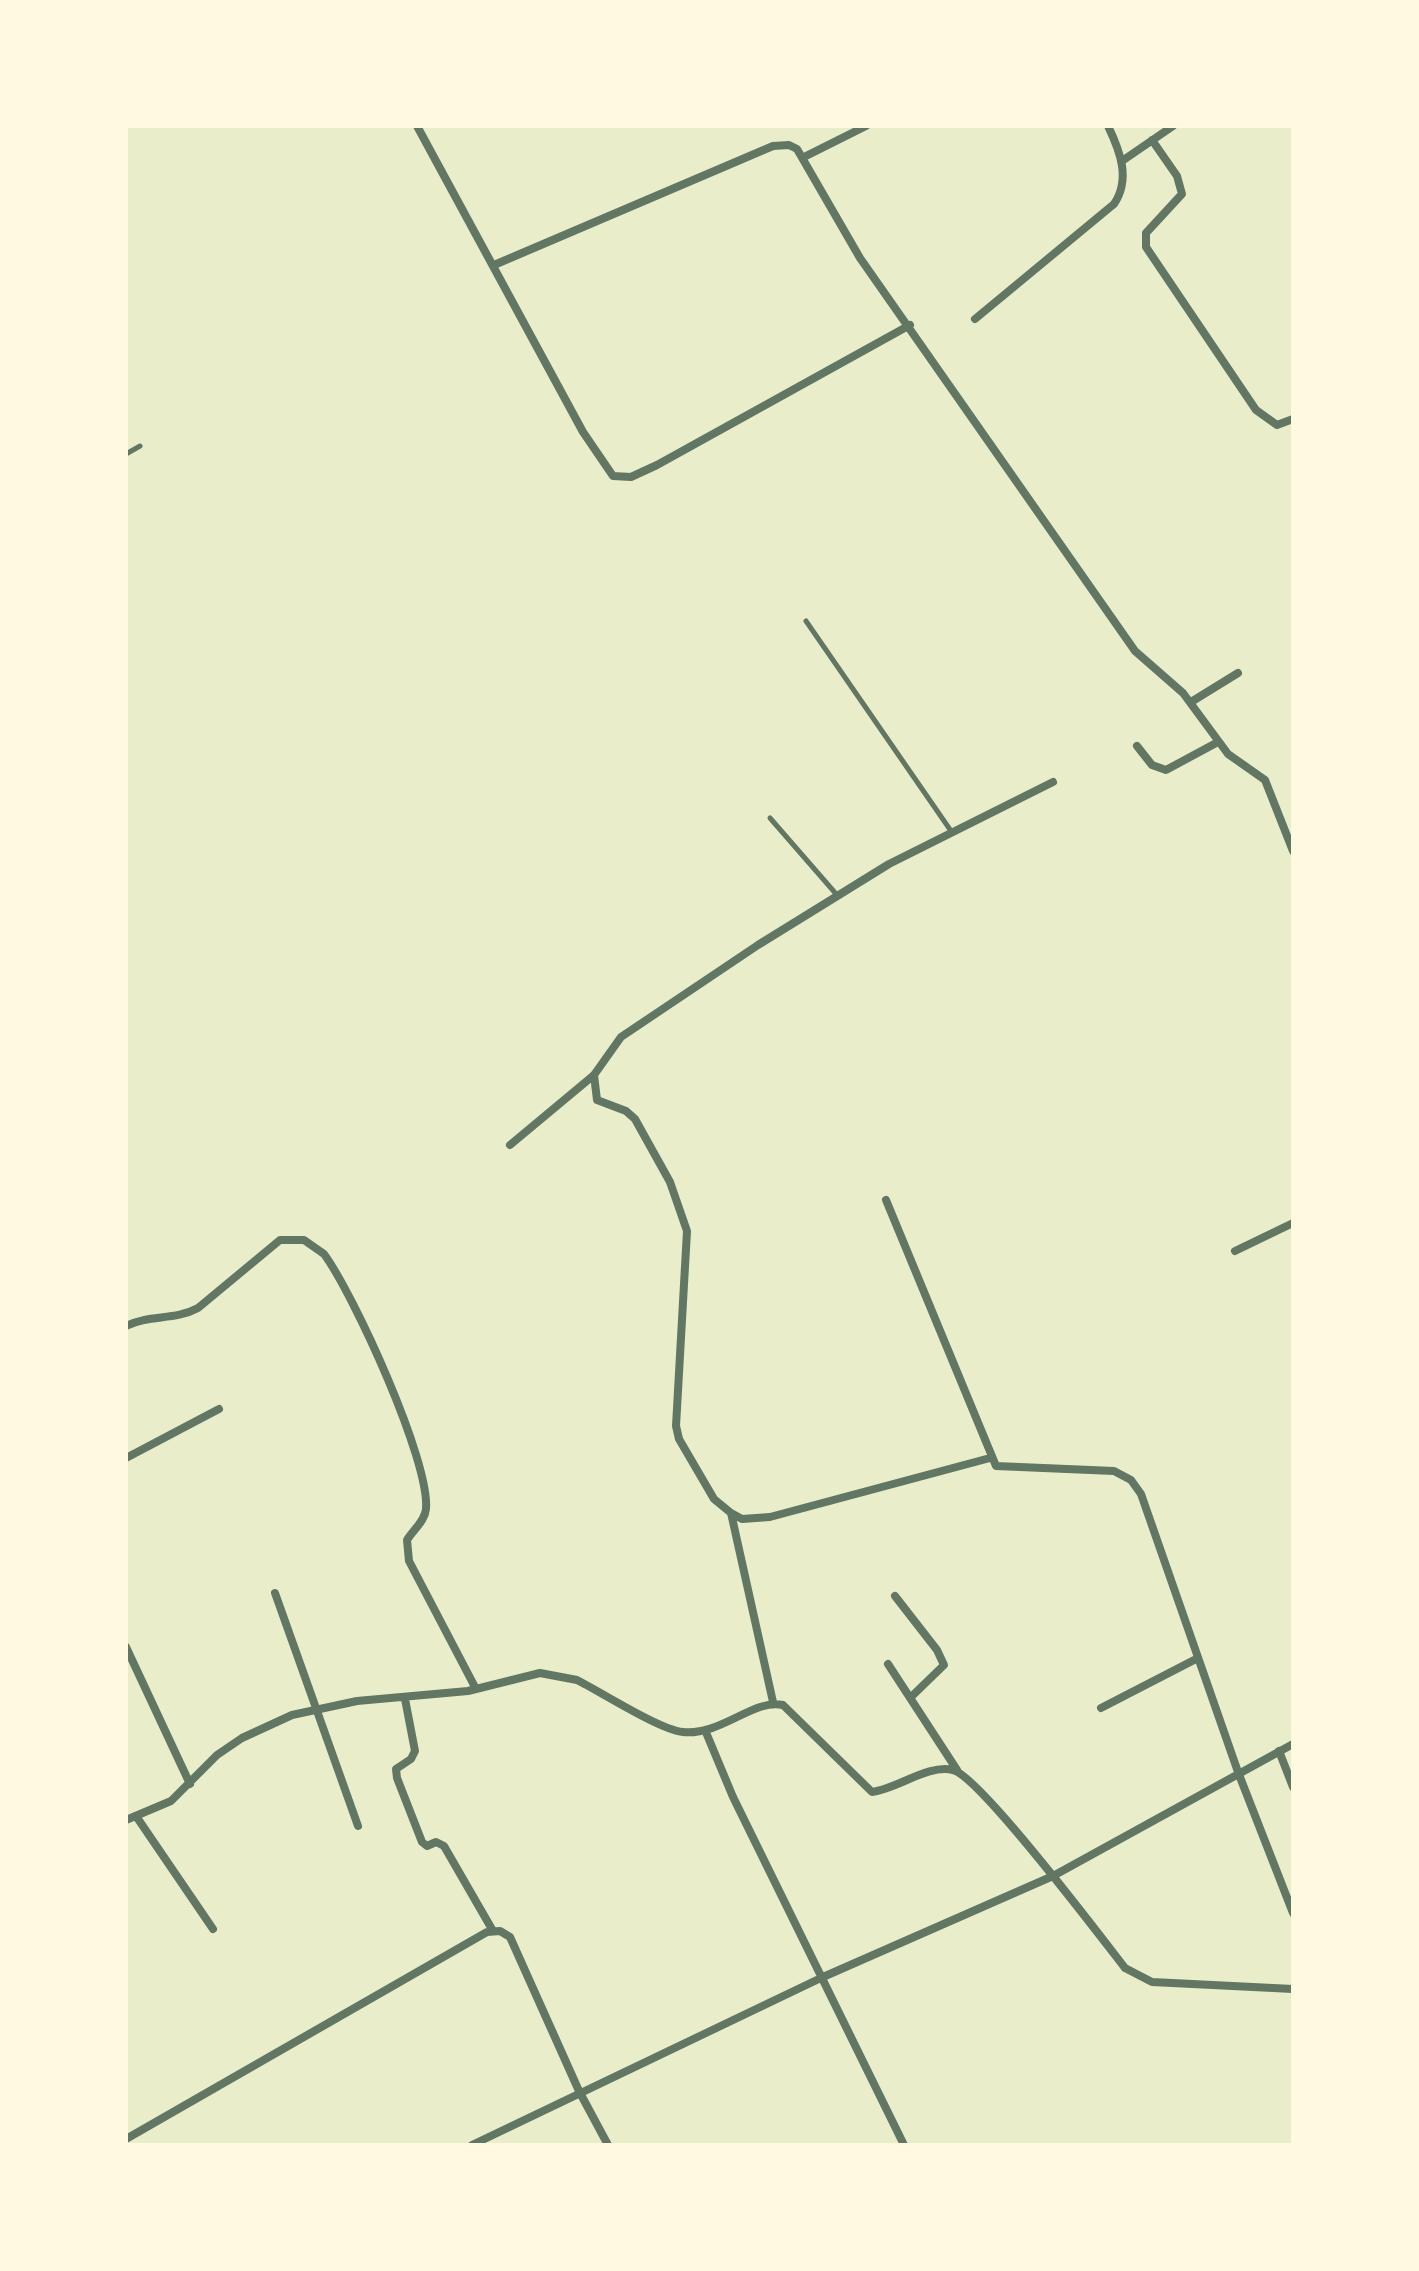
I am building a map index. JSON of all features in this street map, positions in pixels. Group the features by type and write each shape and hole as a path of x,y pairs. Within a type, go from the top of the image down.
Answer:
{"street":[{"path":"417,126 583,432 606,469 621,478 657,465 910,325"},
{"path":"804,157 866,126"},
{"path":"975,319 1114,204 1122,192 1122,161 1108,126"},
{"path":"1122,161 1173,126"},
{"path":"1152,140 1177,176 1182,194 1146,233 1146,247 1256,410 1277,425 1293,419"},
{"path":"494,265 773,146 789,145 804,157 860,258 910,325 1135,651 1191,702 1218,742 1271,789 1293,851"},
{"path":"1191,702 1238,673"},
{"path":"1137,746 1152,765 1166,770 1218,742"},
{"path":"510,1145 594,1075 621,1037 837,895 951,831 1053,782"},
{"path":"594,1075 597,1100 626,1111 635,1119 682,1211 688,1260 676,1426 685,1454 714,1499 742,1519 770,1517 990,1458"},
{"path":"886,1200 990,1458 996,1466 1114,1471 1131,1480 1141,1494 1238,1772 1293,1913"},
{"path":"1235,1251 1293,1223"},
{"path":"126,1326 143,1318 183,1316 198,1308 280,1240 304,1240 324,1254 411,1432 426,1505 423,1520 407,1540 409,1561 476,1689"},
{"path":"126,1458 219,1409"},
{"path":"731,1513 773,1702"},
{"path":"275,1593 358,1826"},
{"path":"895,1596 937,1650 944,1665 910,1698"},
{"path":"126,1647 190,1784"},
{"path":"1101,1708 1198,1658"},
{"path":"888,1664 957,1770 966,1776 1053,1876 1125,1968 1152,1982 1293,1989"},
{"path":"126,1820 171,1801 217,1755 265,1725 314,1709 357,1701 405,1699 476,1689 540,1673 559,1674 577,1680 682,1733 705,1730 773,1702 783,1705 872,1792 943,1768 957,1770"},
{"path":"405,1699 415,1751 411,1759 396,1769 397,1778 422,1842 427,1846 436,1842 444,1846 493,1931"},
{"path":"705,1730 733,1797 904,2145"},
{"path":"472,2145 579,2091 823,1977 1053,1876 1293,1744"},
{"path":"1279,1751 1293,1787"},
{"path":"136,1816 213,1929"},
{"path":"126,2139 487,1932 500,1931 510,1937 579,2091 608,2145"}],"lane":[{"path":"126,454 140,446"},
{"path":"806,621 951,831"},
{"path":"770,818 837,895"}]}
